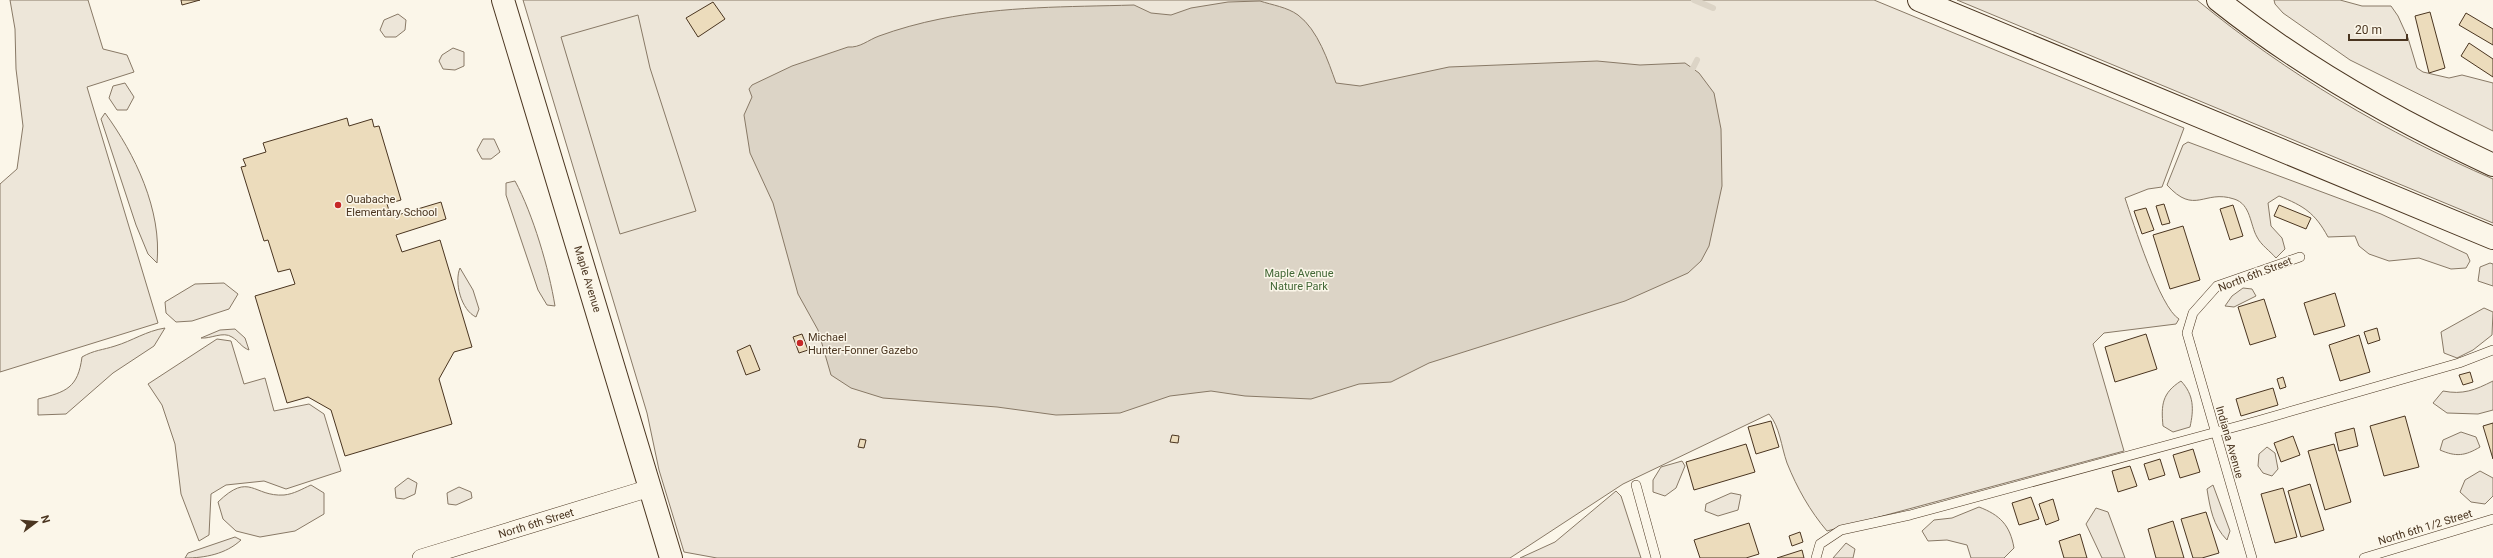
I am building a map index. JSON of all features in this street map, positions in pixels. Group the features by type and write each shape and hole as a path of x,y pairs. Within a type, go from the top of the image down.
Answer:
{"main road":[{"name":"Maple Avenue","path":"503,0 671,558"},
{"path":"1919,0 2493,238"},
{"path":"2218,0 2280,46 2338,84 2386,112 2493,165"}],"street":[{"name":"North 6th Street","path":"421,558 650,488"}],"lane":[{"name":"North 6th Street","path":"2187,333 2193,313 2217,286 2300,257"},
{"name":"Indiana Avenue","path":"2187,333 2252,558"},
{"path":"1816,558 1820,544 1841,530 1910,515 2214,430 2257,420 2459,363 2493,350"},
{"path":"1636,485 1656,558"},
{"name":"North 6th 1/2 Street","path":"2364,558 2493,519"}],"green space":[{"path":"10,0 88,0 103,49 127,55 134,72 87,87 158,323 0,372 0,184 17,169 23,126 16,69 15,29"},
{"name":"Maple Avenue Nature Park","path":"523,0 1874,0 2184,128 2162,187 2148,189 2125,198 2156,282 2172,312 2179,319 2176,324 2104,333 2093,344 2124,451 1827,531 1804,499 1795,481 1787,463 1776,425 1769,414 1623,484 1510,558 717,558 684,552 659,470 647,413"},
{"path":"1957,0 2197,0 2266,53 2339,100 2376,122 2493,179 2493,223"},
{"path":"2274,0 2340,0 2362,6 2391,6 2398,16 2408,38 2417,68 2423,72 2449,78 2462,75 2493,83 2493,131 2350,60 2283,13 2275,4"},
{"path":"398,14 406,20 405,30 396,37 385,37 380,30 384,20"},
{"path":"453,48 464,52 464,66 455,70 443,69 439,61 442,55"},
{"path":"125,83 134,97 127,110 117,110 109,98 113,86"},
{"path":"105,113 116,129 136,165 151,203 157,243 157,263 148,254 136,225 101,119"},
{"path":"483,139 494,139 500,152 491,159 482,159 477,150"},
{"path":"2188,142 2381,214 2467,254 2470,261 2466,268 2451,269 2419,258 2389,261 2369,254 2359,246 2355,236 2328,237 2318,222 2308,211 2279,196 2268,203 2271,226 2282,238 2285,249 2276,258 2259,240 2247,210 2240,202 2224,197 2200,200 2185,199 2167,185 2183,145"},
{"path":"515,181 522,194 540,242 555,306 547,305 538,290 506,195 506,183"},
{"path":"2490,263 2493,264 2493,286 2478,281 2480,267"},
{"path":"460,268 473,290 479,309 476,317 466,308 460,295 458,288 458,274"},
{"path":"224,283 238,294 229,309 192,321 176,322 166,313 165,302 195,284"},
{"path":"2243,288 2252,289 2256,296 2234,307 2225,306 2232,296"},
{"path":"2484,308 2493,312 2492,335 2473,350 2457,358 2444,353 2441,332"},
{"path":"165,328 154,346 113,373 66,414 38,415 38,399 56,394 69,387 77,376 82,357 95,351 121,344 152,331"},
{"path":"235,329 245,338 249,350 228,335 201,338 220,330"},
{"path":"217,339 231,341 244,384 265,378 274,411 309,404 324,414 341,471 286,489 264,481 226,485 211,494 209,535 199,541 181,494 175,444 162,405 148,384"},
{"path":"2181,381 2191,397 2192,402 2190,427 2173,432 2163,426 2162,412 2166,395"},
{"path":"2493,381 2493,410 2478,414 2447,413 2433,403 2443,391 2469,391"},
{"path":"2461,432 2476,437 2480,447 2465,454 2451,454 2440,450 2443,440"},
{"path":"2267,447 2275,453 2278,469 2272,476 2263,473 2258,466 2259,454"},
{"path":"1682,461 1685,466 1676,488 1665,496 1653,492 1653,480 1661,467"},
{"path":"2480,471 2493,478 2493,496 2485,504 2471,502 2460,492 2465,480"},
{"path":"408,478 417,483 415,494 404,499 396,498 395,488"},
{"path":"311,485 324,493 324,514 295,531 260,537 236,531 223,519 218,502 237,488 245,487 274,495 284,495"},
{"path":"2213,485 2230,531 2227,540 2218,529 2211,510 2207,489"},
{"path":"459,487 471,492 472,498 456,505 448,504 447,493"},
{"path":"1616,491 1621,496 1641,558 1520,558 1555,542"},
{"path":"1731,493 1741,495 1738,510 1718,516 1705,511 1706,504"},
{"path":"1979,507 1998,517 2010,533 2014,548 2004,558 1971,558 1967,545 1947,540 1928,541 1922,531 1934,520 1952,518"},
{"path":"2096,508 2108,512 2125,558 2102,558 2086,524"},
{"path":"235,537 241,540 229,549 222,552 208,556 185,558 188,553"},
{"path":"1846,543 1855,549 1853,558 1833,558"}],"shaded area":[{"path":"1260,1 1289,10 1305,21 1322,46 1336,83 1360,86 1449,67 1597,61 1640,65 1685,63 1699,73 1714,93 1721,129 1722,186 1709,246 1701,261 1688,273 1625,301 1429,363 1391,382 1359,384 1311,399 1245,396 1211,391 1170,396 1120,413 1056,415 997,407 883,398 851,388 831,375 818,330 798,294 773,203 750,153 744,115 752,97 749,89 752,85 792,66 848,47 860,45 886,33 940,19 1013,9 1134,5 1151,13 1171,15 1191,8 1228,2"},
{"path":"638,15 650,68 696,211 620,234 561,37"}],"building":[{"path":"181,0 200,0 182,5"},
{"path":"713,2 725,19 698,37 686,18"},
{"path":"2430,12 2445,68 2429,73 2415,16"},
{"path":"2466,13 2493,29 2493,45 2459,25"},
{"path":"2469,43 2493,59 2493,77 2461,56"},
{"path":"347,118 349,126 372,119 374,127 379,126 401,200 387,204 391,217 441,202 446,219 396,235 402,252 440,240 472,347 454,352 439,379 452,424 345,456 331,410 308,397 287,403 255,296 295,284 290,269 278,272 268,240 264,241 241,167 246,166 243,159 266,152 263,143"},
{"path":"2164,204 2170,223 2162,225 2156,206"},
{"path":"2233,205 2243,236 2230,240 2220,209"},
{"path":"2279,205 2311,218 2306,229 2274,216"},
{"path":"2146,208 2154,230 2142,234 2134,211"},
{"path":"2183,226 2200,280 2170,289 2153,235"},
{"path":"2335,293 2345,326 2314,335 2304,303"},
{"path":"2264,299 2276,337 2250,345 2238,307"},
{"path":"2377,328 2380,340 2368,344 2364,332"},
{"name":"Michael Hunter-Fonner Gazebo","path":"802,334 808,350 799,353 793,337"},
{"path":"2146,334 2157,369 2115,382 2105,347"},
{"path":"2359,335 2370,372 2340,381 2329,345"},
{"path":"750,345 760,370 746,375 737,351"},
{"path":"2470,372 2473,382 2463,385 2459,375"},
{"path":"2283,377 2286,387 2280,389 2277,379"},
{"path":"2273,388 2278,405 2241,416 2236,399"},
{"path":"2405,416 2419,467 2384,476 2370,426"},
{"path":"1771,421 1779,447 1756,454 1748,427"},
{"path":"2493,423 2493,459 2483,426"},
{"path":"2354,428 2358,446 2339,451 2335,433"},
{"path":"1172,435 1179,436 1178,443 1170,442"},
{"path":"2293,436 2300,455 2281,462 2274,443"},
{"path":"860,439 866,440 864,448 858,447"},
{"path":"1746,444 1755,472 1694,490 1686,462"},
{"path":"2334,444 2351,502 2325,510 2308,451"},
{"path":"2193,449 2200,472 2180,478 2173,455"},
{"path":"2160,459 2165,475 2149,480 2144,464"},
{"path":"2130,466 2137,486 2118,492 2112,471"},
{"path":"2310,484 2324,530 2301,537 2288,491"},
{"path":"2283,488 2297,537 2275,543 2261,494"},
{"path":"2031,497 2039,519 2019,525 2012,503"},
{"path":"2053,499 2059,520 2046,525 2039,504"},
{"path":"2206,512 2219,553 2202,558 2193,558 2181,519"},
{"path":"2173,521 2184,558 2156,558 2148,529"},
{"path":"1749,523 1759,554 1746,558 1700,558 1694,540"},
{"path":"1800,532 1803,542 1792,546 1789,536"},
{"path":"2080,534 2087,558 2064,558 2059,541"},
{"path":"1802,550 1804,558 1777,558"}],"waterway":[{"path":"1694,0 1713,8"},
{"path":"1689,76 1697,60"}],"place":[{"name":"Ouabache Elementary School","path":"338,205"},
{"name":"Michael Hunter-Fonner Gazebo","path":"800,343"}]}
